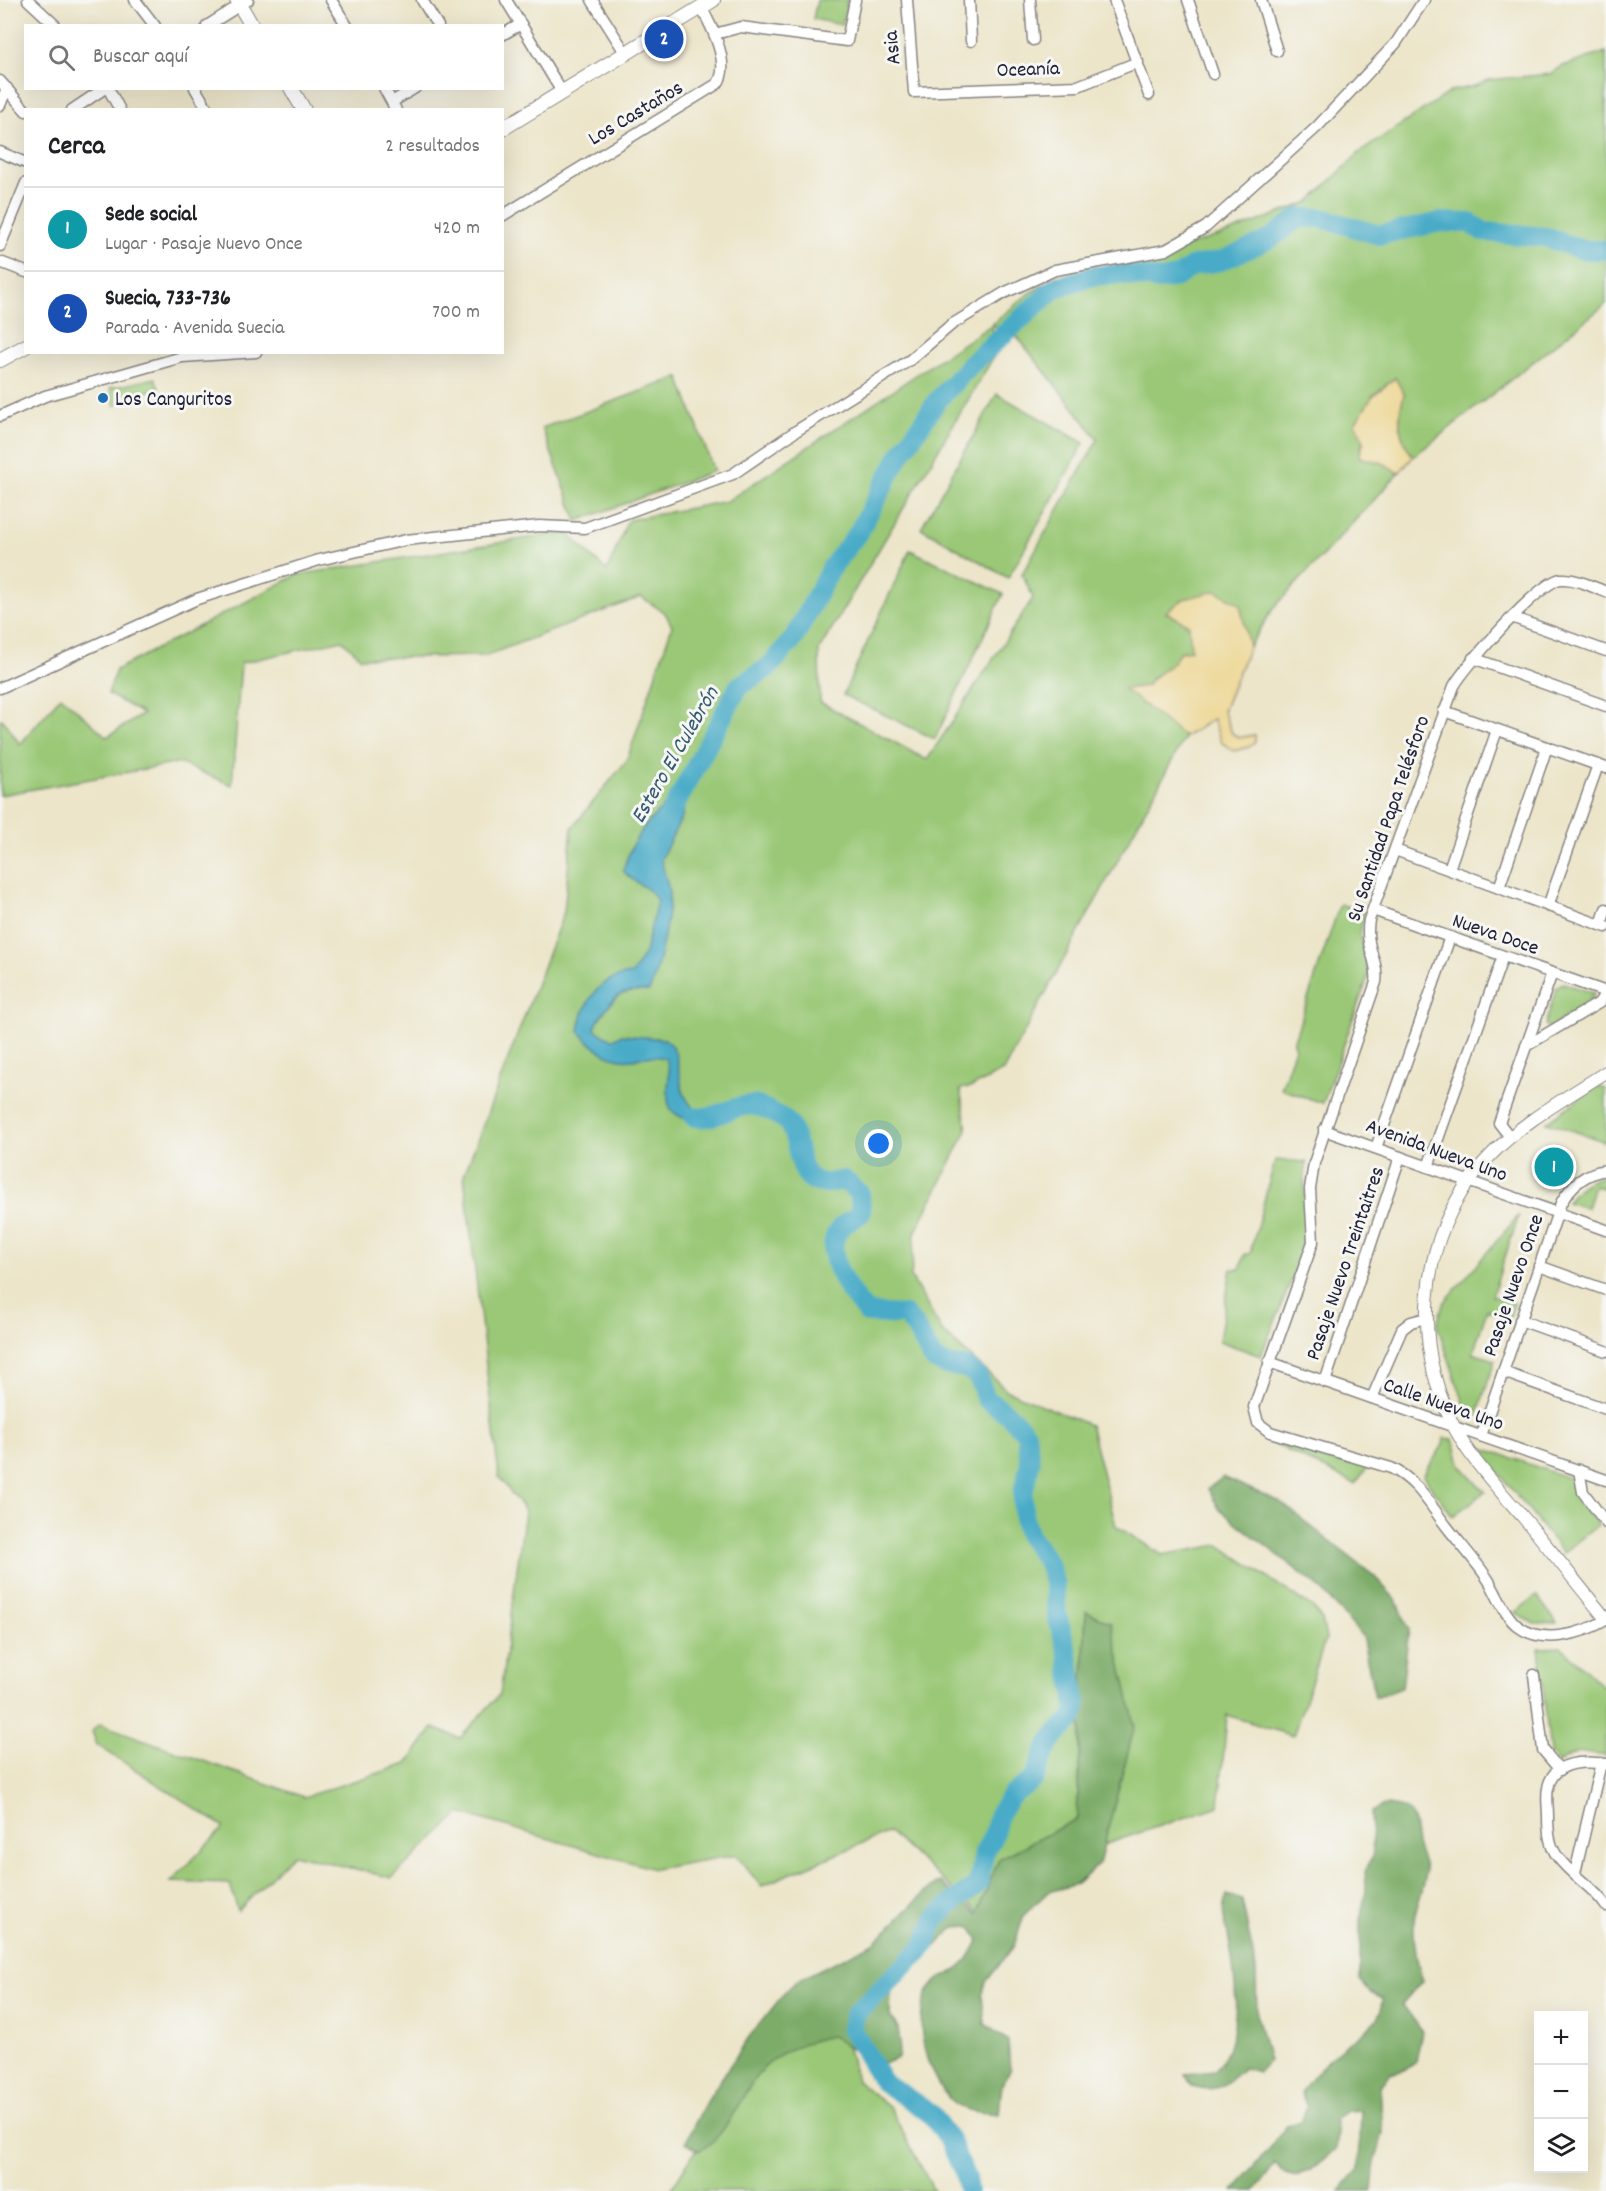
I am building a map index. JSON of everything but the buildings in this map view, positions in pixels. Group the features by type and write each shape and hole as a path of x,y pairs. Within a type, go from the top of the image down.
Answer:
{"main road":[{"path":"242,2 251,24"},
{"path":"504,128 626,54 703,2"},
{"path":"292,90 303,108"},
{"path":"0,360 24,347"}],"street":[{"path":"28,0 54,24"},
{"path":"135,0 153,24"},
{"path":"332,0 345,24"},
{"path":"422,0 437,24"},
{"path":"506,0 562,92"},
{"path":"592,0 626,54"},
{"path":"715,34 741,27 847,41 855,0"},
{"name":"Asia","path":"907,0 914,92"},
{"path":"969,0 971,41"},
{"path":"1030,0 1033,40"},
{"path":"1114,0 1149,95"},
{"path":"1188,0 1213,74"},
{"path":"1261,0 1277,51"},
{"path":"0,688 196,599 319,560 406,540 539,526 585,528 733,474 796,431 900,367 951,325 1004,293 1055,270 1166,250 1206,227 1317,127 1396,43 1424,0"},
{"path":"210,24 242,2"},
{"name":"Los Castaños","path":"504,215 717,84 722,72 715,34 703,2"},
{"path":"504,34 521,24"},
{"name":"Oceanía","path":"914,92 1078,86 1138,62"},
{"path":"0,105 3,84"},
{"path":"3,84 24,109"},
{"path":"75,108 103,90"},
{"path":"107,90 119,108"},
{"path":"196,90 207,108"},
{"path":"385,90 394,106 413,90"},
{"path":"0,152 24,162"},
{"path":"0,246 24,188"},
{"path":"0,262 24,271"},
{"path":"0,416 45,396 181,355 206,354"},
{"name":"Su Santidad Papa Telésforo","path":"1605,590 1561,579 1549,583 1473,658 1454,686 1373,910 1367,937 1376,971 1376,982 1324,1130 1311,1176 1313,1242 1254,1407 1255,1418 1261,1427 1270,1432 1391,1468 1408,1478 1478,1564 1511,1620 1521,1629 1541,1635 1567,1634 1587,1629 1606,1619"},
{"path":"1514,618 1606,651"},
{"path":"1473,658 1606,706"},
{"path":"1444,711 1602,767 1548,906"},
{"path":"1449,870 1497,730"},
{"path":"1499,888 1547,747"},
{"path":"1395,850 1603,926 1606,909"},
{"name":"Nueva Doce","path":"1373,910 1606,992"},
{"path":"1376,1148 1450,937"},
{"path":"1428,1167 1503,956"},
{"path":"1510,1137 1499,1123 1552,973"},
{"path":"1526,1046 1599,1003 1606,992"},
{"path":"1604,1075 1510,1137 1469,1181 1439,1238 1429,1277 1426,1318 1433,1374 1454,1427 1486,1475 1606,1619"},
{"name":"Avenida Nueva Uno","path":"1324,1130 1606,1230"},
{"name":"Pasaje Nuevo Treintaitres","path":"1325,1382 1400,1157"},
{"name":"Pasaje Nuevo Once","path":"1481,1436 1565,1195 1577,1182 1590,1174 1606,1170"},
{"path":"1539,1266 1606,1290"},
{"path":"1372,1398 1402,1329 1411,1322 1426,1318"},
{"path":"1520,1320 1606,1351"},
{"name":"Calle Nueva Uno","path":"1269,1362 1606,1479"},
{"path":"1503,1372 1606,1409"},
{"path":"1579,1470 1582,1492 1606,1523"},
{"path":"1534,1676 1543,1750 1560,1770"},
{"path":"1575,1873 1603,1764 1582,1761 1560,1770 1548,1788 1549,1836 1557,1857 1575,1873 1597,1892 1606,1906"}],"green space":[{"path":"817,0 848,0 842,25 813,19"},
{"path":"1606,52 1606,304 1413,457 1401,434 1400,412 1404,394 1395,378 1372,396 1359,457 1383,463 1399,473 1273,609 1249,647 1240,604 1167,613 1189,625 1191,650 1180,652 1173,665 1153,677 1147,686 1125,689 1185,737 1003,1071 972,1087 960,1089 967,1130 915,1233 911,1277 942,1331 1008,1391 1090,1425 1116,1526 1162,1555 1219,1545 1313,1608 1322,1620 1326,1638 1293,1736 1227,1715 1219,1806 1103,1845 1135,1725 1086,1611 1077,1819 999,1859 978,1912 889,1832 761,1886 736,1855 654,1869 460,1813 392,1878 293,1854 238,1911 230,1884 171,1882 224,1827 97,1745 92,1731 100,1724 304,1797 407,1764 433,1728 460,1738 500,1694 525,1511 499,1477 464,1175 564,912 572,828 627,760 672,626 665,613 641,597 485,656 361,658 342,640 241,663 232,785 179,763 0,795 0,719 20,744 61,696 107,737 143,714 108,694 116,670 297,575 566,532 607,571 628,520 727,501 991,325 1027,295 1055,277 1129,264 1225,234 1309,202 1359,153 1451,91 1475,86 1488,80 1550,74 1563,66","holes":["991,325 1015,334 1098,439 1022,574 1033,598 927,760 820,702 819,650 999,348"]},
{"path":"679,377 714,471 577,521 542,428"},
{"path":"155,378 159,389 129,395 115,406 110,388"},
{"path":"997,394 1084,443 1008,578 921,528"},
{"path":"910,550 1003,594 935,739 843,695"},
{"path":"1340,904 1364,912 1360,935 1369,974 1323,1103 1281,1089 1295,1048 1293,1043"},
{"path":"1563,983 1594,993 1592,998 1550,1028 1545,1025 1557,986"},
{"path":"1597,1086 1606,1089 1606,1142 1547,1122"},
{"path":"1275,1160 1306,1162 1304,1181 1306,1226 1302,1249 1261,1356 1219,1341 1231,1269 1240,1269 1245,1254 1250,1254"},
{"path":"1606,1175 1606,1189 1594,1186 1587,1208 1567,1202 1584,1184"},
{"path":"1519,1215 1492,1296 1514,1303 1510,1317 1487,1310 1473,1353 1495,1360 1477,1416 1471,1415 1465,1406 1437,1325 1443,1304"},
{"path":"1262,1438 1368,1467 1355,1484"},
{"path":"1444,1438 1453,1439 1461,1466 1485,1492 1453,1516 1423,1476 1443,1445"},
{"path":"1477,1446 1572,1479 1577,1498 1598,1525 1563,1553"},
{"path":"1223,1477 1280,1502 1374,1576 1396,1600 1409,1629 1402,1688 1375,1697 1362,1636 1320,1588 1220,1510 1208,1489"},
{"path":"1537,1596 1557,1623 1534,1624 1515,1612"},
{"path":"1086,1611 1111,1623 1135,1725 1099,1864 1077,1884 1048,1892 1024,1915 1014,1946 986,1982 982,1996 985,2024 1008,2041 1010,2071 1002,2084 999,2114 970,2110 954,2103 936,2080 925,2051 922,2019 923,2004 928,1991 935,1982 964,1964 979,1940 970,1926 955,1927 891,1990 890,2016 898,2028 900,2043 898,2058 885,2063 849,2048 831,2036 803,2044 776,2057 761,2071 726,2126 709,2145 698,2151 685,2143 706,2102 749,2037 787,1990 798,1980 874,1943 926,1891 940,1882 977,1914 999,1859 1077,1819"},
{"path":"1562,1647 1606,1689 1605,1756 1577,1752 1558,1763 1550,1753 1539,1648"},
{"path":"1384,1805 1403,1808 1411,1815 1426,1873 1414,1922 1416,1952 1422,1981 1402,2004 1422,2031 1416,2061 1404,2070 1389,2074 1380,2086 1383,2133 1375,2162 1372,2191 1340,2191 1359,2169 1361,2110 1347,2111 1335,2119 1338,2134 1336,2149 1310,2170 1296,2176 1282,2172 1275,2164 1255,2191 1234,2191 1287,2126 1301,2121 1307,2107 1301,2093 1312,2077 1335,2054 1372,2025 1381,2009 1383,1999 1370,1993 1360,1980 1360,1920 1366,1890 1365,1870 1373,1856 1371,1812"},
{"path":"1227,1895 1242,1900 1256,1969 1257,2016 1269,2061 1258,2072 1244,2068 1221,2086 1208,2089 1192,2086 1185,2074 1215,2071 1224,2058 1234,2026 1236,2009 1234,1973 1223,1913"},
{"path":"802,1979 831,1990 857,2081 890,2108 934,2191 670,2191"}],"sand":[{"path":"1395,378 1404,394 1400,412 1401,434 1413,457 1399,473 1383,463 1359,457 1364,441 1355,423 1372,397"},
{"path":"1216,591 1240,604 1249,647 1223,711 1232,733 1238,738 1255,735 1255,742 1249,747 1234,751 1221,742 1213,719 1185,737 1124,689 1147,686 1155,676 1172,664 1180,652 1191,650 1189,625 1166,612 1184,599"}],"water":[{"path":"675,799 684,804 683,815 661,859 668,886 669,903 652,984 649,991 626,993 616,998 601,1016 595,1029 613,1039 622,1035 665,1039 672,1046 676,1055 685,1095 700,1114 717,1111 720,1120 713,1121 689,1120 675,1113 670,1107 668,1100 669,1068 665,1058 652,1056 624,1059 609,1056 590,1043 579,1031 584,1010 595,992 611,980 632,974 645,953 657,901 650,891 631,879 623,870 642,830 657,813"}],"waterway":[{"name":"Estero El Culebrón","path":"665,824 739,686 769,667 794,638 831,568 858,533 899,457 937,401 970,365 1055,288 1092,276 1121,274 1161,280 1177,277 1193,266 1221,261 1270,239 1298,218 1322,218 1379,235 1441,222 1470,223 1484,232 1545,237 1583,250 1606,250"},
{"name":"Estero El Culebrón","path":"694,1117 711,1116 750,1105 764,1108 786,1121 791,1128 803,1168 808,1176 815,1181 826,1183 844,1180 860,1194 861,1213 840,1228 834,1241 834,1252 840,1275 867,1313 905,1315 914,1325 933,1359 945,1365 967,1368 978,1377 986,1399 1008,1414 1026,1433 1030,1463 1023,1493 1023,1515 1028,1534 1048,1563 1054,1582 1057,1615 1067,1650 1076,1711 1071,1721 1056,1734 1045,1752 1034,1779 1012,1795 999,1813 994,1834 984,1853 979,1881 974,1888 936,1918 924,1947 855,2014 851,2028 882,2081 931,2114 950,2141 966,2178 968,2191"}],"place":[{"name":"Suecia, 733-736","path":"664,39"},
{"name":"Los Canguritos","path":"103,398"},
{"name":"Sede social","path":"1554,1167"}]}
